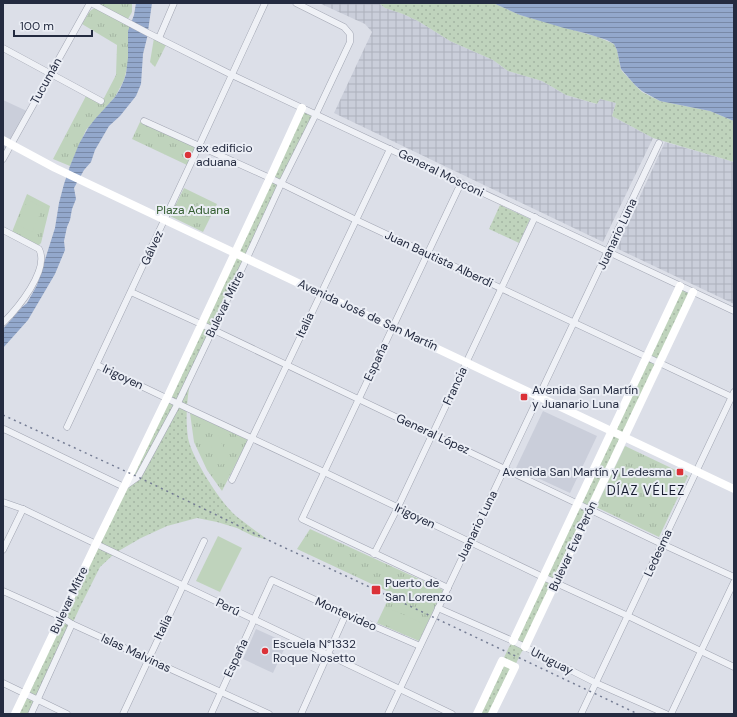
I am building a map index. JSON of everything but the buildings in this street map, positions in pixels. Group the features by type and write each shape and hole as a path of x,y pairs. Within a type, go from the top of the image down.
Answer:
{"street":[{"name":"General Mosconi","path":"90,3 232,75 734,311"},
{"name":"Tucumán","path":"3,159 90,3"},
{"path":"160,38 174,3"},
{"name":"Gálvez","path":"67,427 165,220 265,3"},
{"name":"Bulevar Mitre","path":"124,487 138,477 178,403 281,184 350,42 350,34 344,27 296,3"},
{"path":"3,48 101,101"},
{"name":"Bulevar Mitre","path":"15,714 167,398 302,108"},
{"name":"Juan Bautista Alberdi","path":"144,121 270,178 574,323 733,396"},
{"name":"Avenida José de San Martín","path":"3,140 55,168 625,436 734,489"},
{"name":"Juanario Luna","path":"388,714 659,143"},
{"name":"Italia","path":"232,480 390,149"},
{"name":"España","path":"374,554 302,519 461,183"},
{"name":"Francia","path":"374,554 398,507 535,218"},
{"path":"3,230 39,249 42,257 40,268 34,282 16,310 3,323"},
{"name":"Bulevar Eva Perón","path":"513,641 680,286"},
{"name":"General López","path":"131,292 734,577"},
{"name":"Bulevar Eva Perón","path":"525,648 692,292"},
{"name":"Irigoyen","path":"97,365 734,667"},
{"name":"Ledesma","path":"581,714 733,396"},
{"path":"4,430 124,487"},
{"name":"Perú","path":"3,502 23,509 452,714"},
{"path":"3,550 23,509"},
{"name":"Italia","path":"123,714 204,541"},
{"path":"374,554 448,588"},
{"name":"España","path":"211,714 272,580"},
{"name":"Montevideo","path":"272,580 420,646"},
{"path":"670,714 734,582"},
{"name":"Islas Malvinas","path":"3,591 269,714"},
{"name":"Uruguay","path":"438,608 513,641 596,683 666,714"},
{"path":"301,714 346,614"},
{"name":"Bulevar Mitre","path":"31,714 72,624"},
{"path":"477,714 502,661 514,667 492,714"},
{"path":"3,683 67,714"}],"shaded area":[{"path":"319,3 379,3 385,8 418,21 450,41 493,60 508,71 542,81 566,95 596,104 600,99 616,103 612,116 653,138 603,242 334,113 372,32 365,24"},
{"path":"3,100 29,112 3,159"},
{"path":"665,142 734,162 734,304 616,248"},
{"path":"543,411 597,436 570,493 516,468"},
{"name":"Escuela N°1332 Roque Nosetto","path":"256,629 287,643 273,673 243,659"}],"green space":[{"path":"96,3 132,3 132,12 128,19"},
{"path":"379,3 493,3 520,15 598,37 614,44 617,50 621,70 642,92 660,101 710,111 734,121 734,162 653,138 612,116 616,103 600,99 597,104 566,95 542,81 508,71 493,60 450,41 418,21 385,8"},
{"path":"96,7 130,25 128,38 128,64 124,80 115,97 86,130 70,166 53,159 86,96 98,102 104,98 116,75 117,45 82,24 90,11"},
{"path":"154,38 166,45 155,67 150,62"},
{"path":"302,108 315,114 192,374 187,406 188,438 201,468 222,501 236,516 268,540 253,536 237,528 197,518 167,526 141,538 115,553 100,567 31,714 15,714"},
{"path":"140,122 195,147 187,165 132,139"},
{"name":"Plaza Aduana","path":"184,188 217,204 203,232 170,216"},
{"path":"27,194 50,206 41,243 38,246 12,232"},
{"path":"28,200 43,207 32,232 17,225"},
{"path":"500,205 530,219 519,243 489,229"},
{"path":"680,286 693,292 525,647 492,714 477,714 513,641"},
{"path":"190,413 248,440 222,491 207,470 194,442"},
{"path":"218,435 229,460 220,465 209,441"},
{"path":"625,446 688,476 659,537 596,507"},
{"path":"310,529 443,590 419,641 377,623 391,593 297,549"},
{"path":"218,536 242,548 220,592 196,581"},
{"path":"386,607 422,623 415,638 379,622"}],"water":[{"path":"136,3 152,3 143,54 141,84 136,96 120,116 109,126 95,150 91,162 84,170 74,188 76,199 67,227 64,241 65,250 55,274 28,320 3,348 3,329 27,303 37,285 55,228 64,184 79,144 88,128 115,97 124,80 128,58 128,31 134,15"},
{"path":"493,3 734,3 734,121 710,111 660,101 642,91 621,69 617,50 614,44 607,40 520,15"}],"railway":[{"path":"3,415 138,477 268,540 638,714"}],"place":[{"name":"ex edificio aduana","path":"188,155"},
{"name":"Avenida San Martín y Juanario Luna","path":"524,397"},
{"name":"Avenida San Martín y Ledesma","path":"680,472"},
{"name":"Puerto de San Lorenzo","path":"376,590"},
{"name":"Escuela N°1332 Roque Nosetto","path":"265,651"}],"district":[{"name":"DÍAZ VÉLEZ","path":"646,490"}]}
